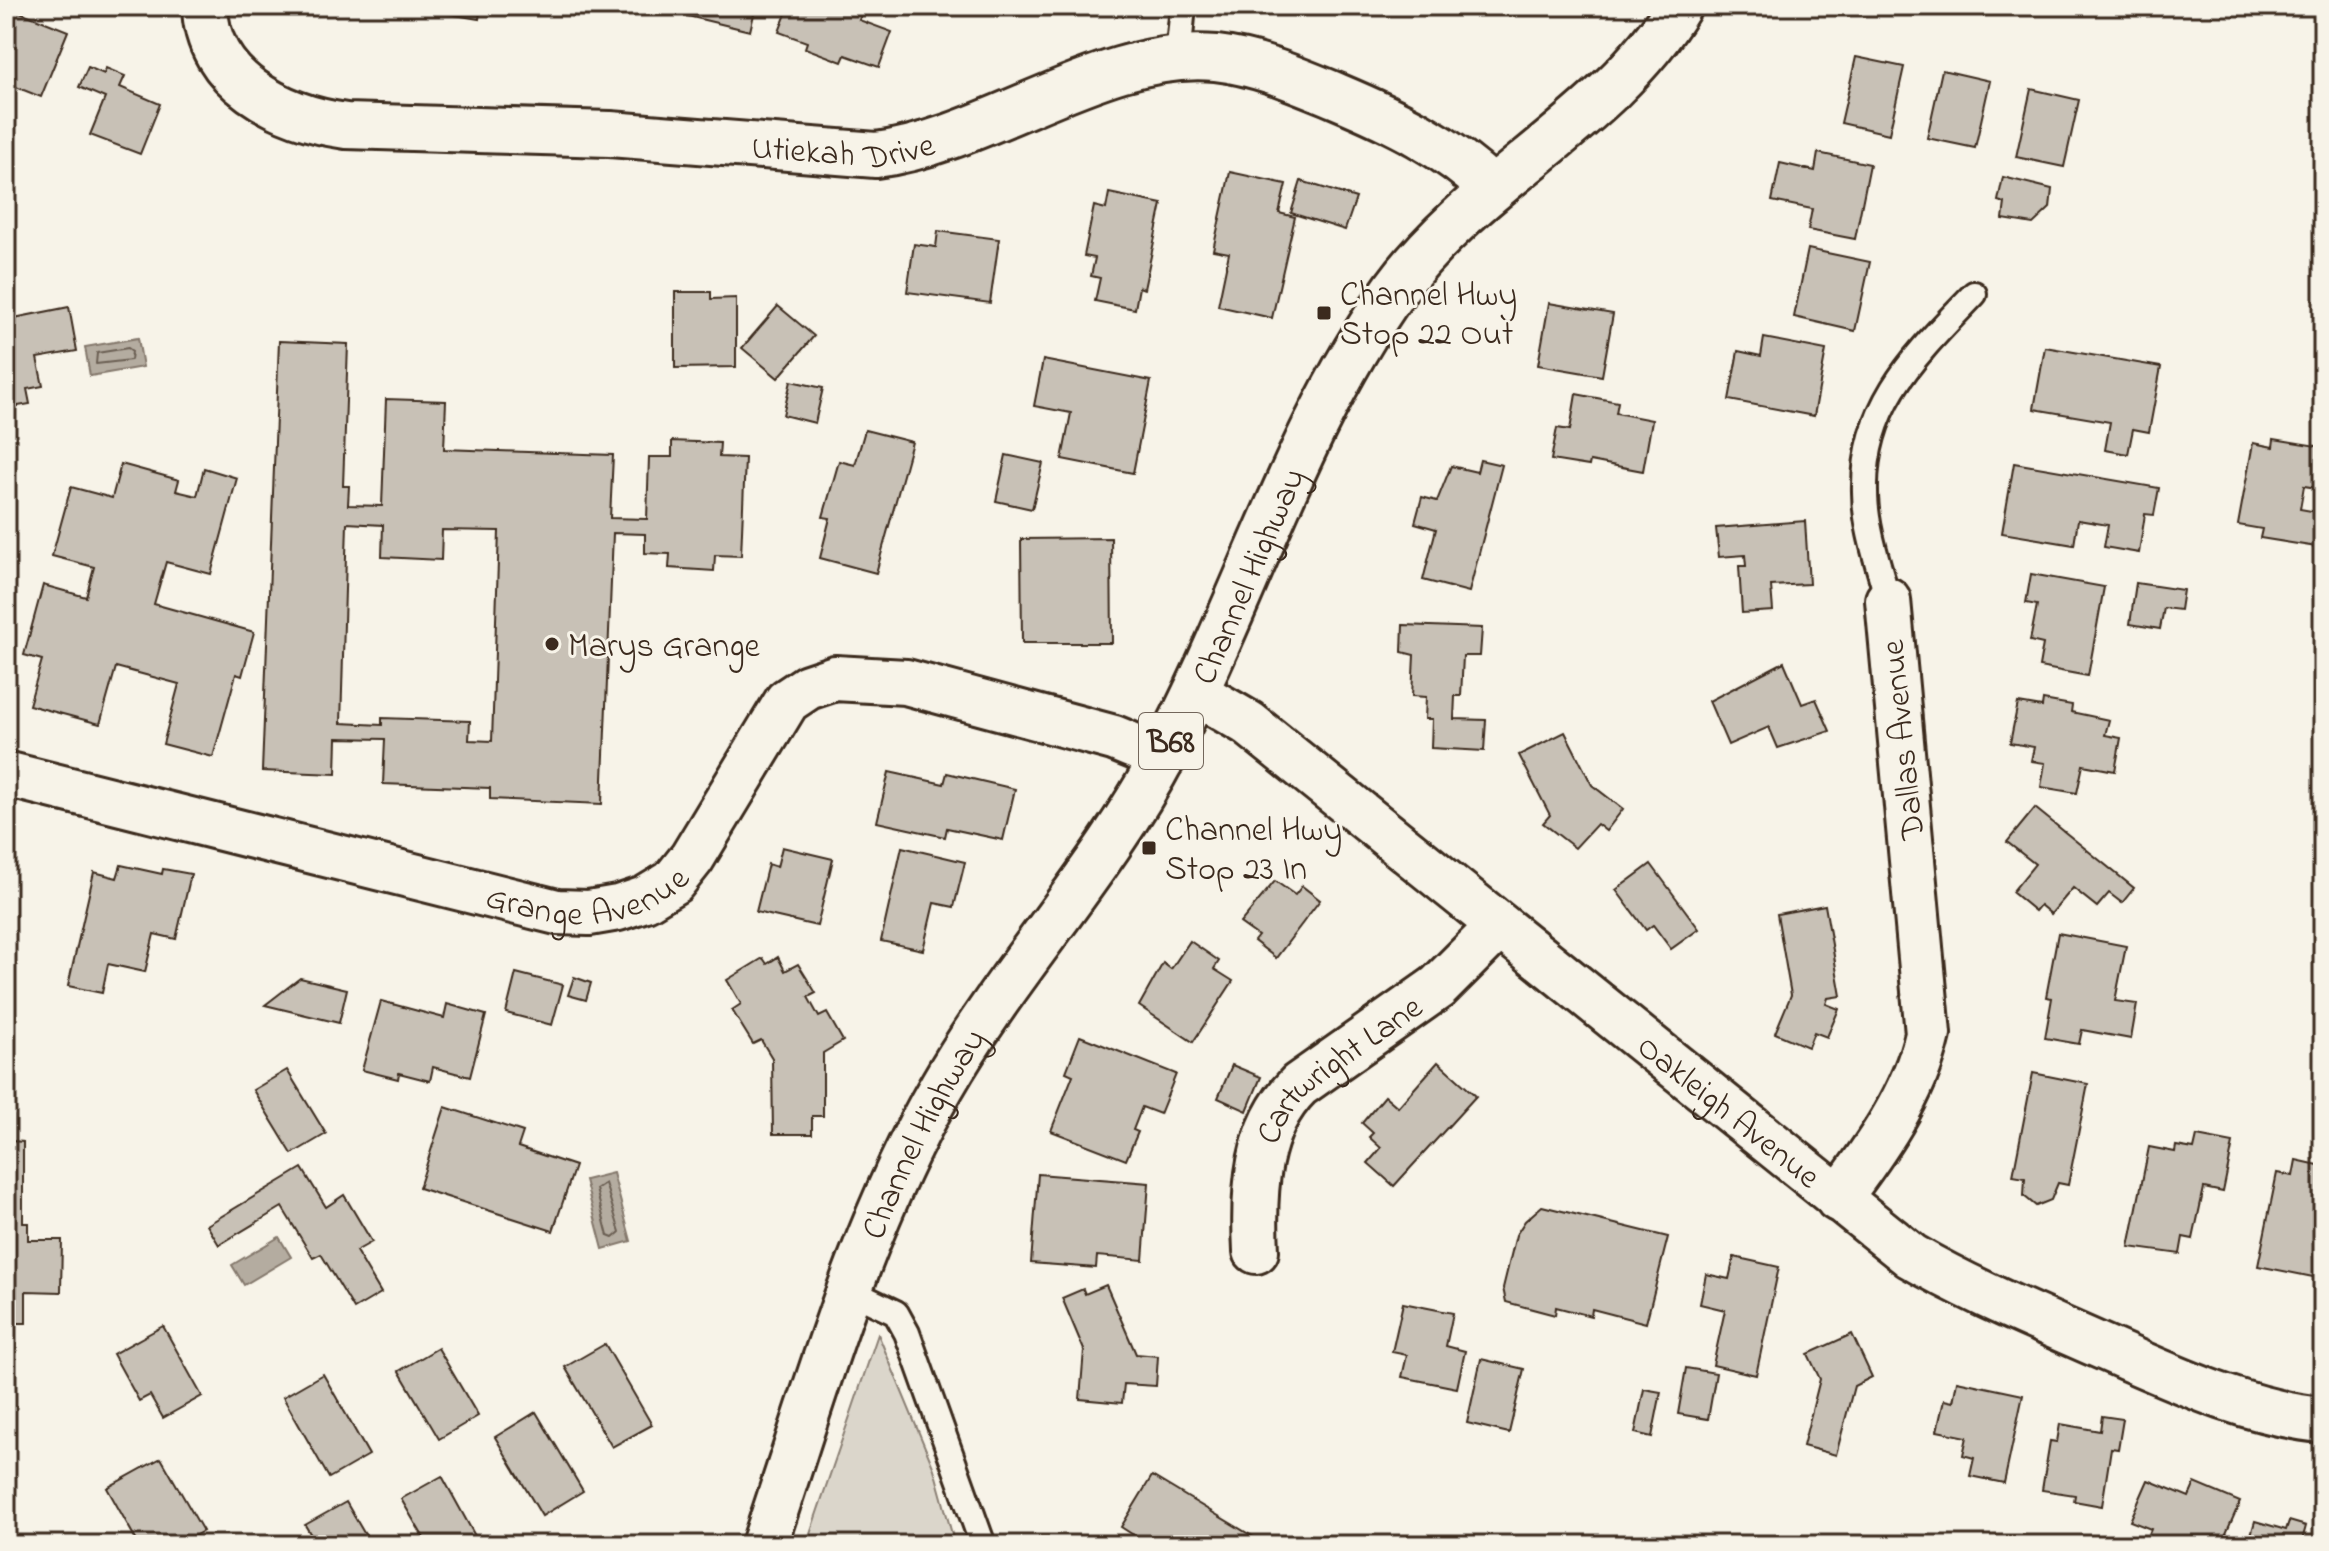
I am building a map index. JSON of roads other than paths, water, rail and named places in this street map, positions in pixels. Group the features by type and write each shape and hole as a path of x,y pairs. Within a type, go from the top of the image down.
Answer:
{"street":[{"name":"Utiekah Drive","path":"205,6 213,45 231,71 278,109 312,121 346,126 610,134 876,155 916,150 1098,78 1146,63 1178,58 1215,58 1291,77 1389,118 1462,160 1492,189"},
{"name":"Channel Highway","path":"764,1545 850,1291 895,1181 939,1091 986,1016 1163,758 1196,693 1286,491 1362,341 1421,257 1492,189 1600,97 1651,46 1679,6"},
{"name":"Dallas Avenue","path":"1838,1199 1873,1152 1915,1077 1928,1034 1888,600"},
{"name":"Grange Avenue","path":"6,774 557,912 589,913 645,899 673,882 692,858 787,701 808,687 835,678 906,682 1114,738 1163,758"},
{"name":"Oakleigh Avenue","path":"1196,693 1248,723 1911,1256 1958,1283 2177,1379 2253,1406 2323,1420"},
{"name":"Cartwright Lane","path":"1256,1251 1258,1175 1263,1146 1282,1102 1299,1085 1438,987 1498,927"}],"lane":[{"path":"1178,58 1183,6"},
{"name":"Dallas Avenue","path":"1888,600 1865,493 1873,424 1885,400 1910,366 1974,294"},
{"path":"850,1291 896,1313 907,1333 983,1545"}],"water":[{"path":"138,338 143,367 90,376 85,347"},
{"path":"613,1173 631,1241 603,1249 585,1180"},
{"path":"279,1237 291,1257 244,1285 232,1265"}],"place":[{"name":"Channel Hwy Stop 22 Out","path":"1324,313"},
{"name":"Marys Grange","path":"552,644"},
{"name":"Channel Hwy Stop 23 In","path":"1149,848"}]}
